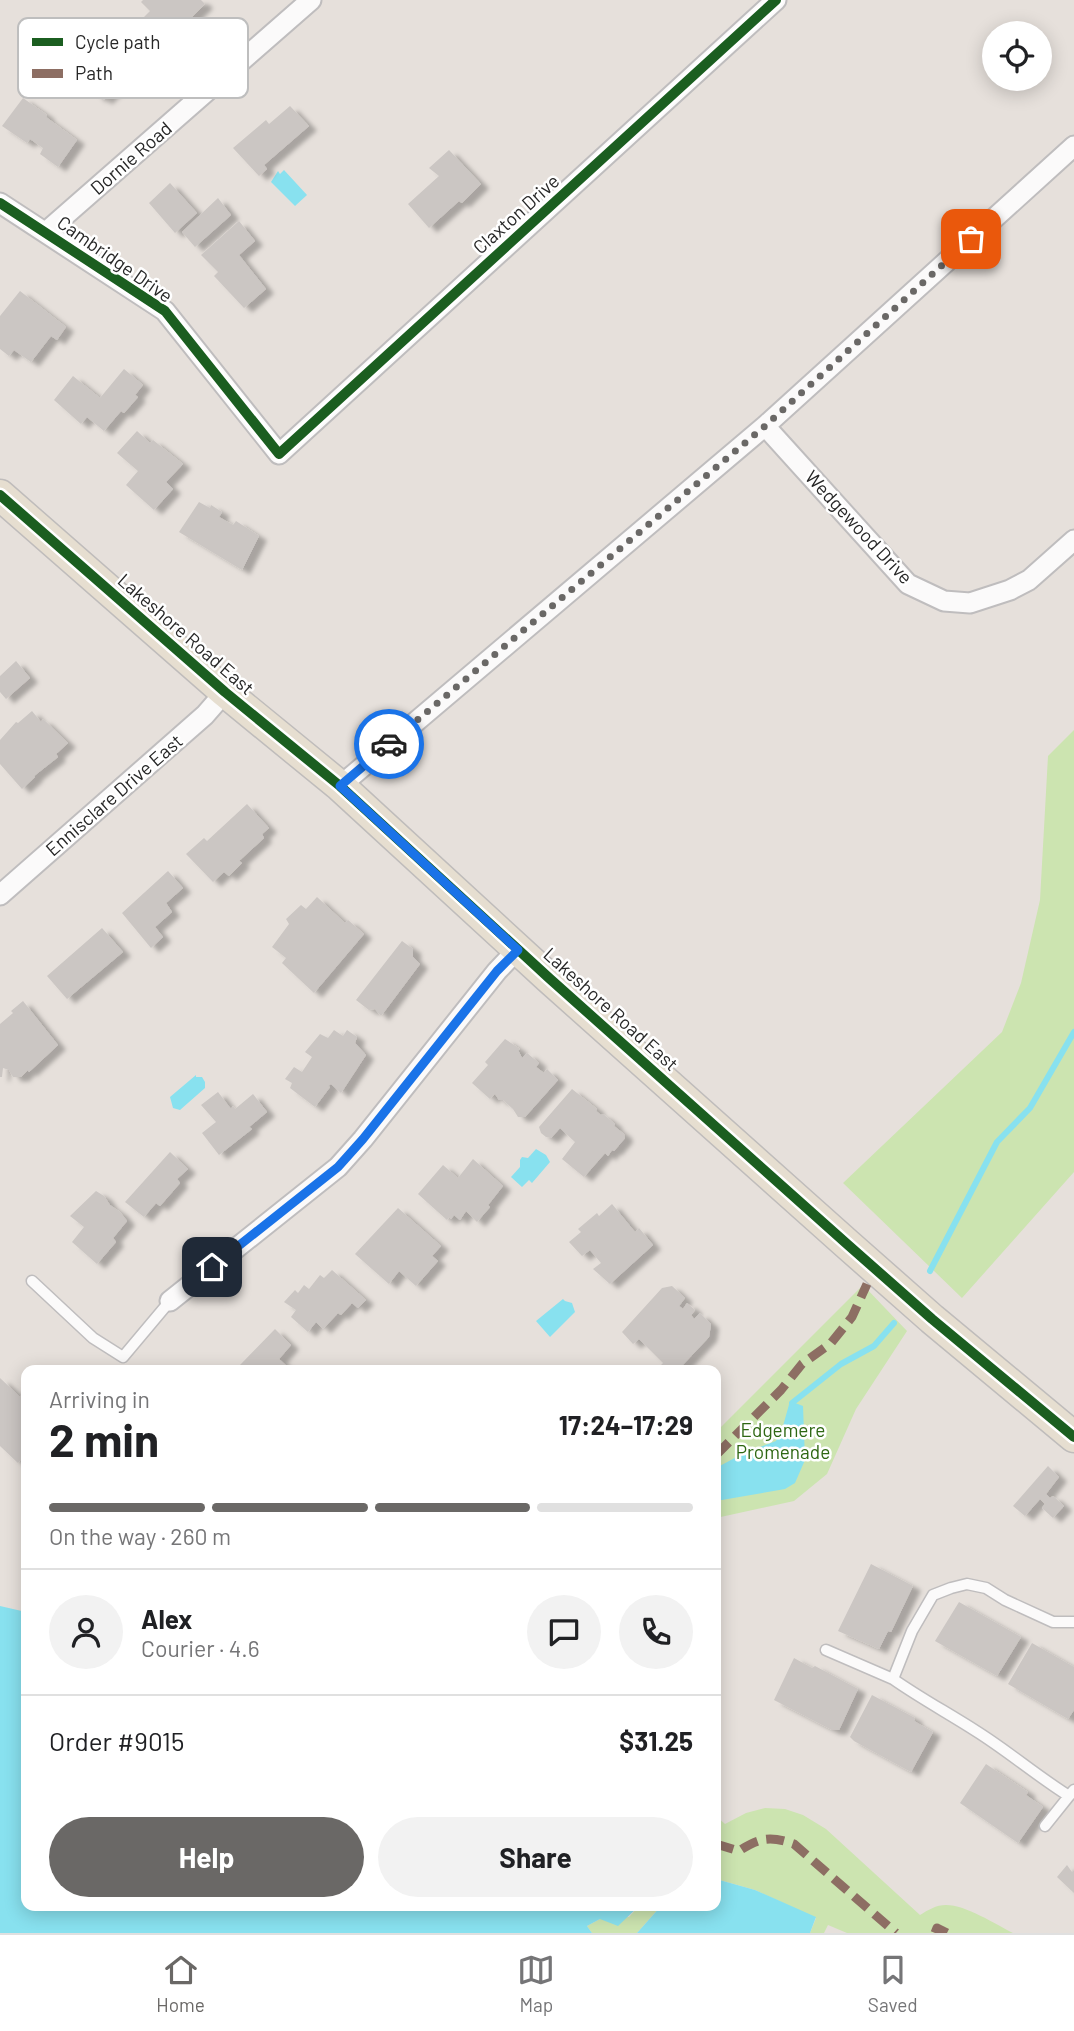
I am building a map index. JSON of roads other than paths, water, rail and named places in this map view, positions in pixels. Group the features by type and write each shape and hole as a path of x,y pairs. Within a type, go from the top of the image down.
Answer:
{"main road":[{"name":"Lakeshore Road East","path":"0,495 225,692 340,786 518,950 932,1319 1074,1437"}],"street":[{"name":"Dornie Road","path":"248,55 311,0"},
{"name":"Claxton Drive","path":"279,454 776,0"},
{"name":"Dornie Road","path":"46,232 199,98"},
{"path":"340,786 765,426 1074,146"},
{"name":"Cambridge Drive","path":"0,203 164,311 279,454"},
{"name":"Wedgewood Drive","path":"765,426 908,584 944,600 970,603 1010,590 1029,580 1074,540"},
{"name":"Ennisclare Drive East","path":"0,895 205,715 225,692"},
{"path":"170,1301 338,1167 497,971 518,950"}],"lane":[{"path":"32,1281 93,1338 123,1357 170,1301"},
{"path":"893,1679 912,1631 933,1595 951,1588 967,1584 986,1588 1005,1600 1053,1622 1074,1622"},
{"path":"826,1650 893,1679 974,1730 1027,1769 1071,1793 1045,1826"}],"water":[{"path":"284,170 307,195 295,206 271,182 278,171 280,174"},
{"path":"196,1075 202,1077 205,1088 180,1110 173,1108 170,1097"},
{"path":"536,1149 546,1155 550,1162 532,1183 529,1180 522,1187 511,1177 520,1167 522,1157 528,1158"},
{"path":"563,1299 572,1303 575,1312 550,1337 536,1321"},
{"path":"790,1401 803,1406 805,1460 795,1483 785,1489 721,1500 721,1465 776,1441"},
{"path":"0,1606 21,1611 21,1911 634,1911 618,1926 600,1919 587,1926 592,1933 0,1933"},
{"path":"721,1880 755,1890 816,1917 810,1933 637,1933 657,1911 721,1911"}],"waterway":[{"path":"930,1271 997,1142 1030,1108 1074,1032"},
{"path":"792,1407 792,1403 841,1364 874,1346 894,1323"}],"park label":[{"name":"Edgemere Promenade","path":"783,1441"}]}
